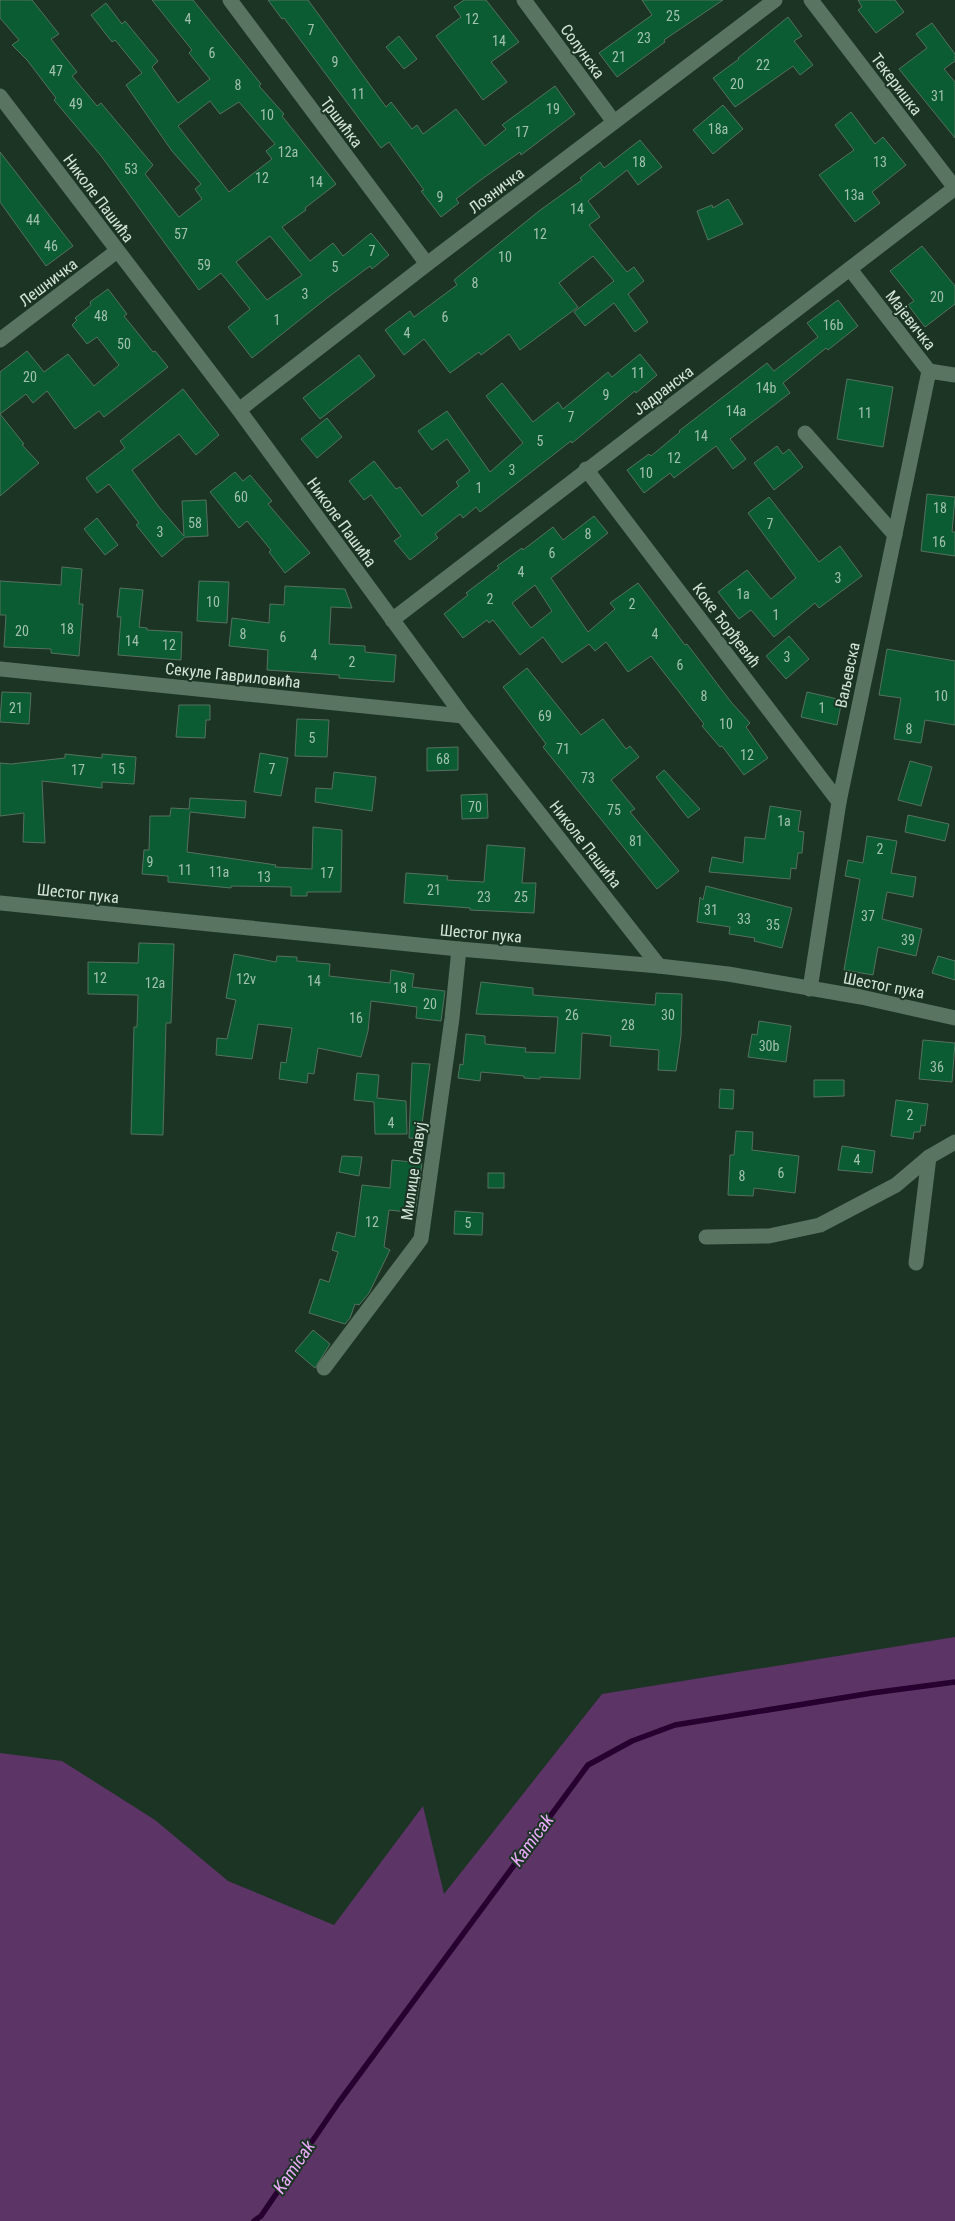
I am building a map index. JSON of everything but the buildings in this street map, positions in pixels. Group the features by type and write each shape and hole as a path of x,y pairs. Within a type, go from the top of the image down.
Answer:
{"street":[{"name":"Тршићка","path":"230,0 427,264"},
{"name":"Солунска","path":"524,0 614,122"},
{"name":"Лозничка","path":"239,410 427,264 776,0"},
{"name":"Текеришка","path":"811,0 955,188"},
{"name":"Николе Пашића","path":"0,96 239,410 463,716 660,966"},
{"name":"Јадранска","path":"392,620 586,469 850,270 955,188"},
{"name":"Лешничка","path":"0,340 117,251"},
{"name":"Мајевичка","path":"850,270 929,371 955,375"},
{"name":"Ваљевска","path":"810,989 839,802 929,371"},
{"path":"805,433 895,535"},
{"name":"Коке Ђорђевић","path":"586,469 839,802"},
{"name":"Секуле Гавриловића","path":"0,669 463,716"},
{"name":"Шестог пука","path":"0,903 728,974 861,997 955,1018"},
{"name":"Милице Славуј","path":"324,1368 421,1239 452,1018 459,949"},
{"path":"706,1237 769,1236 820,1224 896,1185 929,1157 955,1142"},
{"path":"916,1263 929,1157"}],"shaded area":[{"path":"955,1637 955,2221 0,2221 0,1753 62,1761 155,1820 228,1881 334,1925 423,1806 444,1894 602,1694"}],"waterway":[{"name":"Kamicak","path":"254,2221 261,2216 339,2102 588,1765 632,1741 675,1725 872,1693 955,1682"}]}
